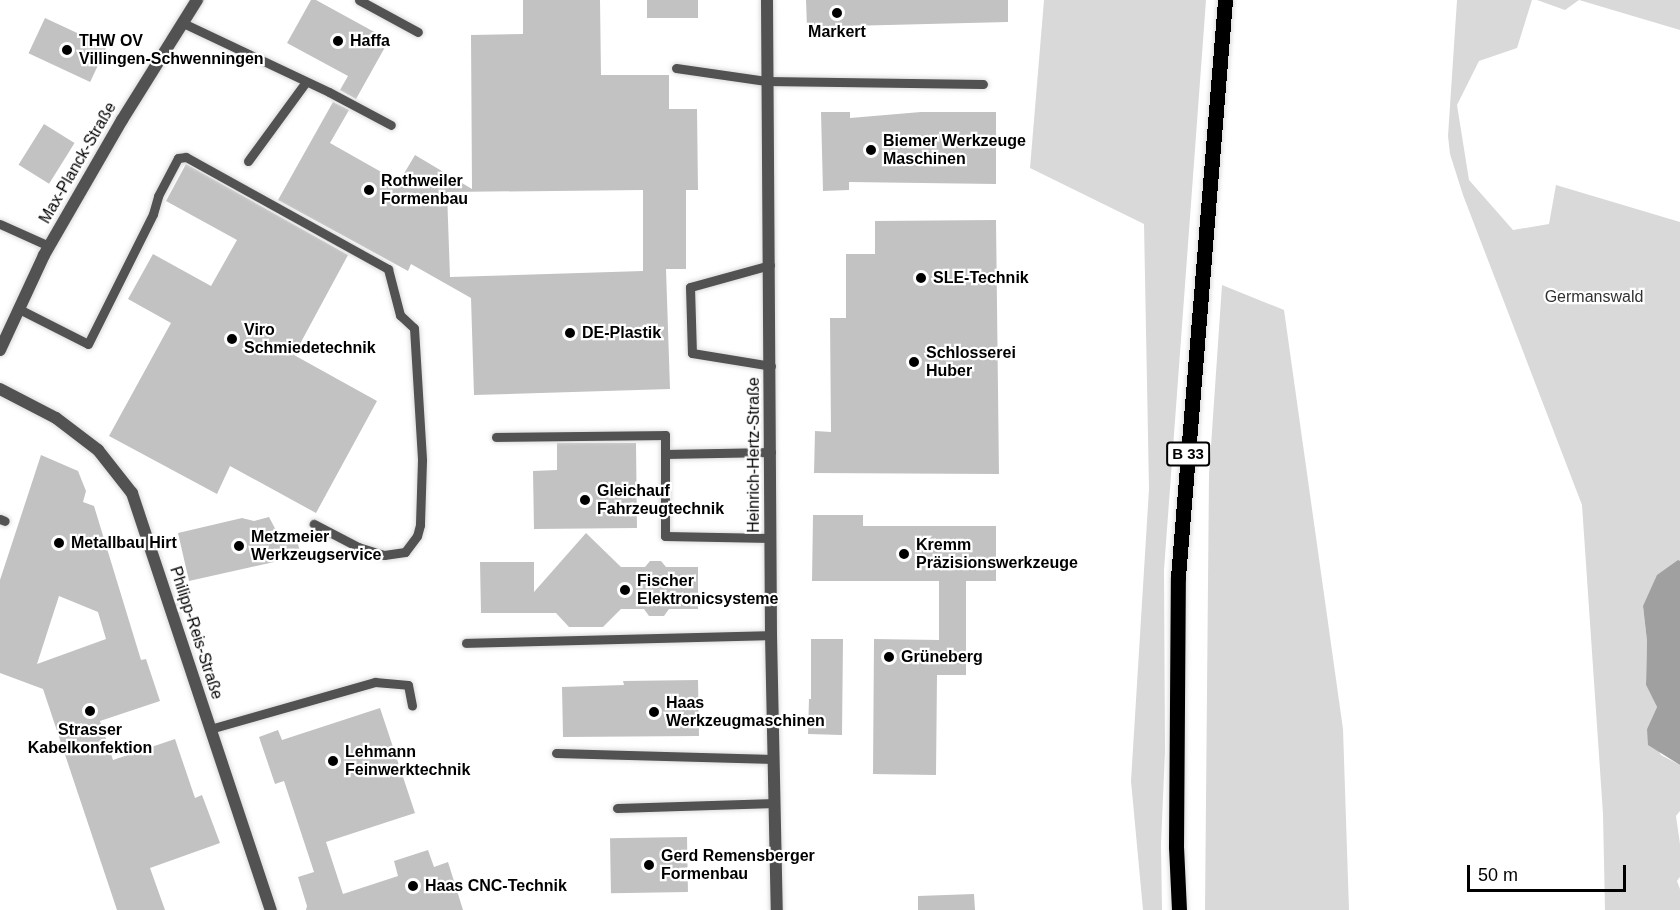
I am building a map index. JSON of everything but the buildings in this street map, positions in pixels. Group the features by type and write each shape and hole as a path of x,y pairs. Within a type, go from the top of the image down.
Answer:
{"main road":[{"name":"B 33","path":"1179,910 1176,847 1178,577 1225,0"}],"street":[{"name":"Max-Planck-Straße","path":"0,350 49,246 122,120 197,0"},
{"name":"Heinrich-Hertz-Straße","path":"767,0 771,635 777,910"},
{"name":"Philipp-Reis-Straße","path":"0,389 56,418 98,450 132,493 271,910"}],"lane":[{"path":"359,0 418,32"},
{"path":"183,23 305,83 329,92 391,125"},
{"path":"676,68 766,81 983,84"},
{"path":"248,161 305,83"},
{"path":"19,309 87,344 153,214 158,196 178,158 186,157 388,269 400,315 414,328 422,460 420,525 417,536 405,552 384,555 358,547 314,524"},
{"path":"0,224 49,246"},
{"path":"770,265 690,287 692,353 771,366"},
{"path":"496,437 665,435 665,536 771,538"},
{"path":"665,454 771,452"},
{"path":"466,643 771,635"},
{"path":"210,729 375,682 408,685 412,706"},
{"path":"556,753 774,759"},
{"path":"617,808 775,802"}],"green space":[{"path":"1044,0 1206,0 1164,570 1165,751 1161,844 1162,910 1143,910 1131,781 1149,489 1144,224 1030,168"},
{"name":"Germanswald","path":"1457,0 1532,0 1517,48 1479,61 1457,105 1469,180 1513,230 1549,224 1556,185 1680,222 1680,561 1643,606 1647,641 1646,685 1657,707 1647,729 1661,755 1680,765 1680,811 1676,816 1680,844 1680,877 1677,881 1680,889 1680,910 1605,910 1603,814 1582,505 1463,195 1450,154 1448,136"},
{"path":"1537,0 1579,0 1565,10"},
{"path":"1579,0 1680,0 1680,30"},
{"path":"1222,285 1284,310 1343,729 1349,910 1205,910 1209,475"}],"shaded area":[{"path":"1678,560 1680,561 1680,765 1648,745 1647,729 1657,707 1646,685 1647,641 1643,606 1657,575"}],"place":[{"name":"Markert","path":"837,13"},
{"name":"Haffa","path":"338,41"},
{"name":"THW OV Villingen-Schwenningen","path":"67,50"},
{"name":"Biemer Werkzeuge Maschinen","path":"871,150"},
{"name":"Rothweiler Formenbau","path":"369,190"},
{"name":"SLE-Technik","path":"921,278"},
{"name":"DE-Plastik","path":"570,333"},
{"name":"Viro Schmiedetechnik","path":"232,339"},
{"name":"Schlosserei Huber","path":"914,362"},
{"name":"Gleichauf Fahrzeugtechnik","path":"585,500"},
{"name":"Metallbau Hirt","path":"59,543"},
{"name":"Metzmeier Werkzeugservice","path":"239,546"},
{"name":"Kremm Präzisionswerkzeuge","path":"904,554"},
{"name":"Fischer Elektronicsysteme","path":"625,590"},
{"name":"Grüneberg","path":"889,657"},
{"name":"Strasser Kabelkonfektion","path":"90,711"},
{"name":"Haas Werkzeugmaschinen","path":"654,712"},
{"name":"Lehmann Feinwerktechnik","path":"333,761"},
{"name":"Gerd Remensberger Formenbau","path":"649,865"},
{"name":"Haas CNC-Technik","path":"413,886"}]}
